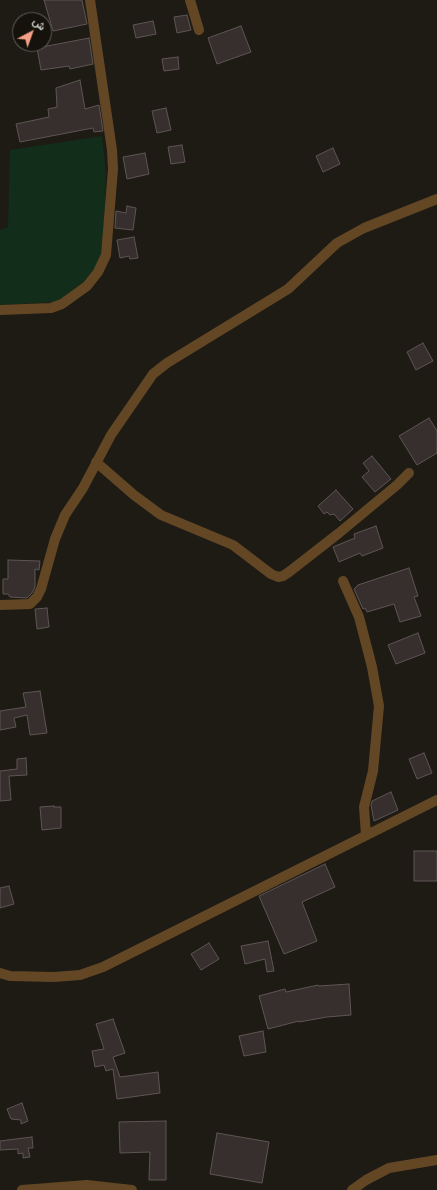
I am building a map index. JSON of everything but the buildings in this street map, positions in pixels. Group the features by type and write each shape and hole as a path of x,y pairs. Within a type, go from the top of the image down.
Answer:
{"street":[{"path":"0,310 51,308 62,304 87,286 98,272 106,254 113,169 112,150 90,0"},
{"path":"190,0 199,30"},
{"path":"0,604 30,604 37,598 55,539 65,515 83,488 111,435 153,374 167,363 288,289 337,243 364,228 437,199"},
{"path":"96,462 134,495 161,515 233,545 271,574 278,577 289,572 339,533 397,485 409,473"},
{"path":"344,581 359,617 372,667 379,706 373,771 364,807 366,835"},
{"path":"0,973 10,976 54,977 80,975 102,967 437,800"},
{"path":"352,1190 366,1180 389,1168 437,1160"},
{"path":"22,1190 87,1185 132,1190"}],"green space":[{"path":"102,136 106,172 105,205 101,255 96,267 82,284 57,302 0,305 0,230 8,227 10,150"}]}
